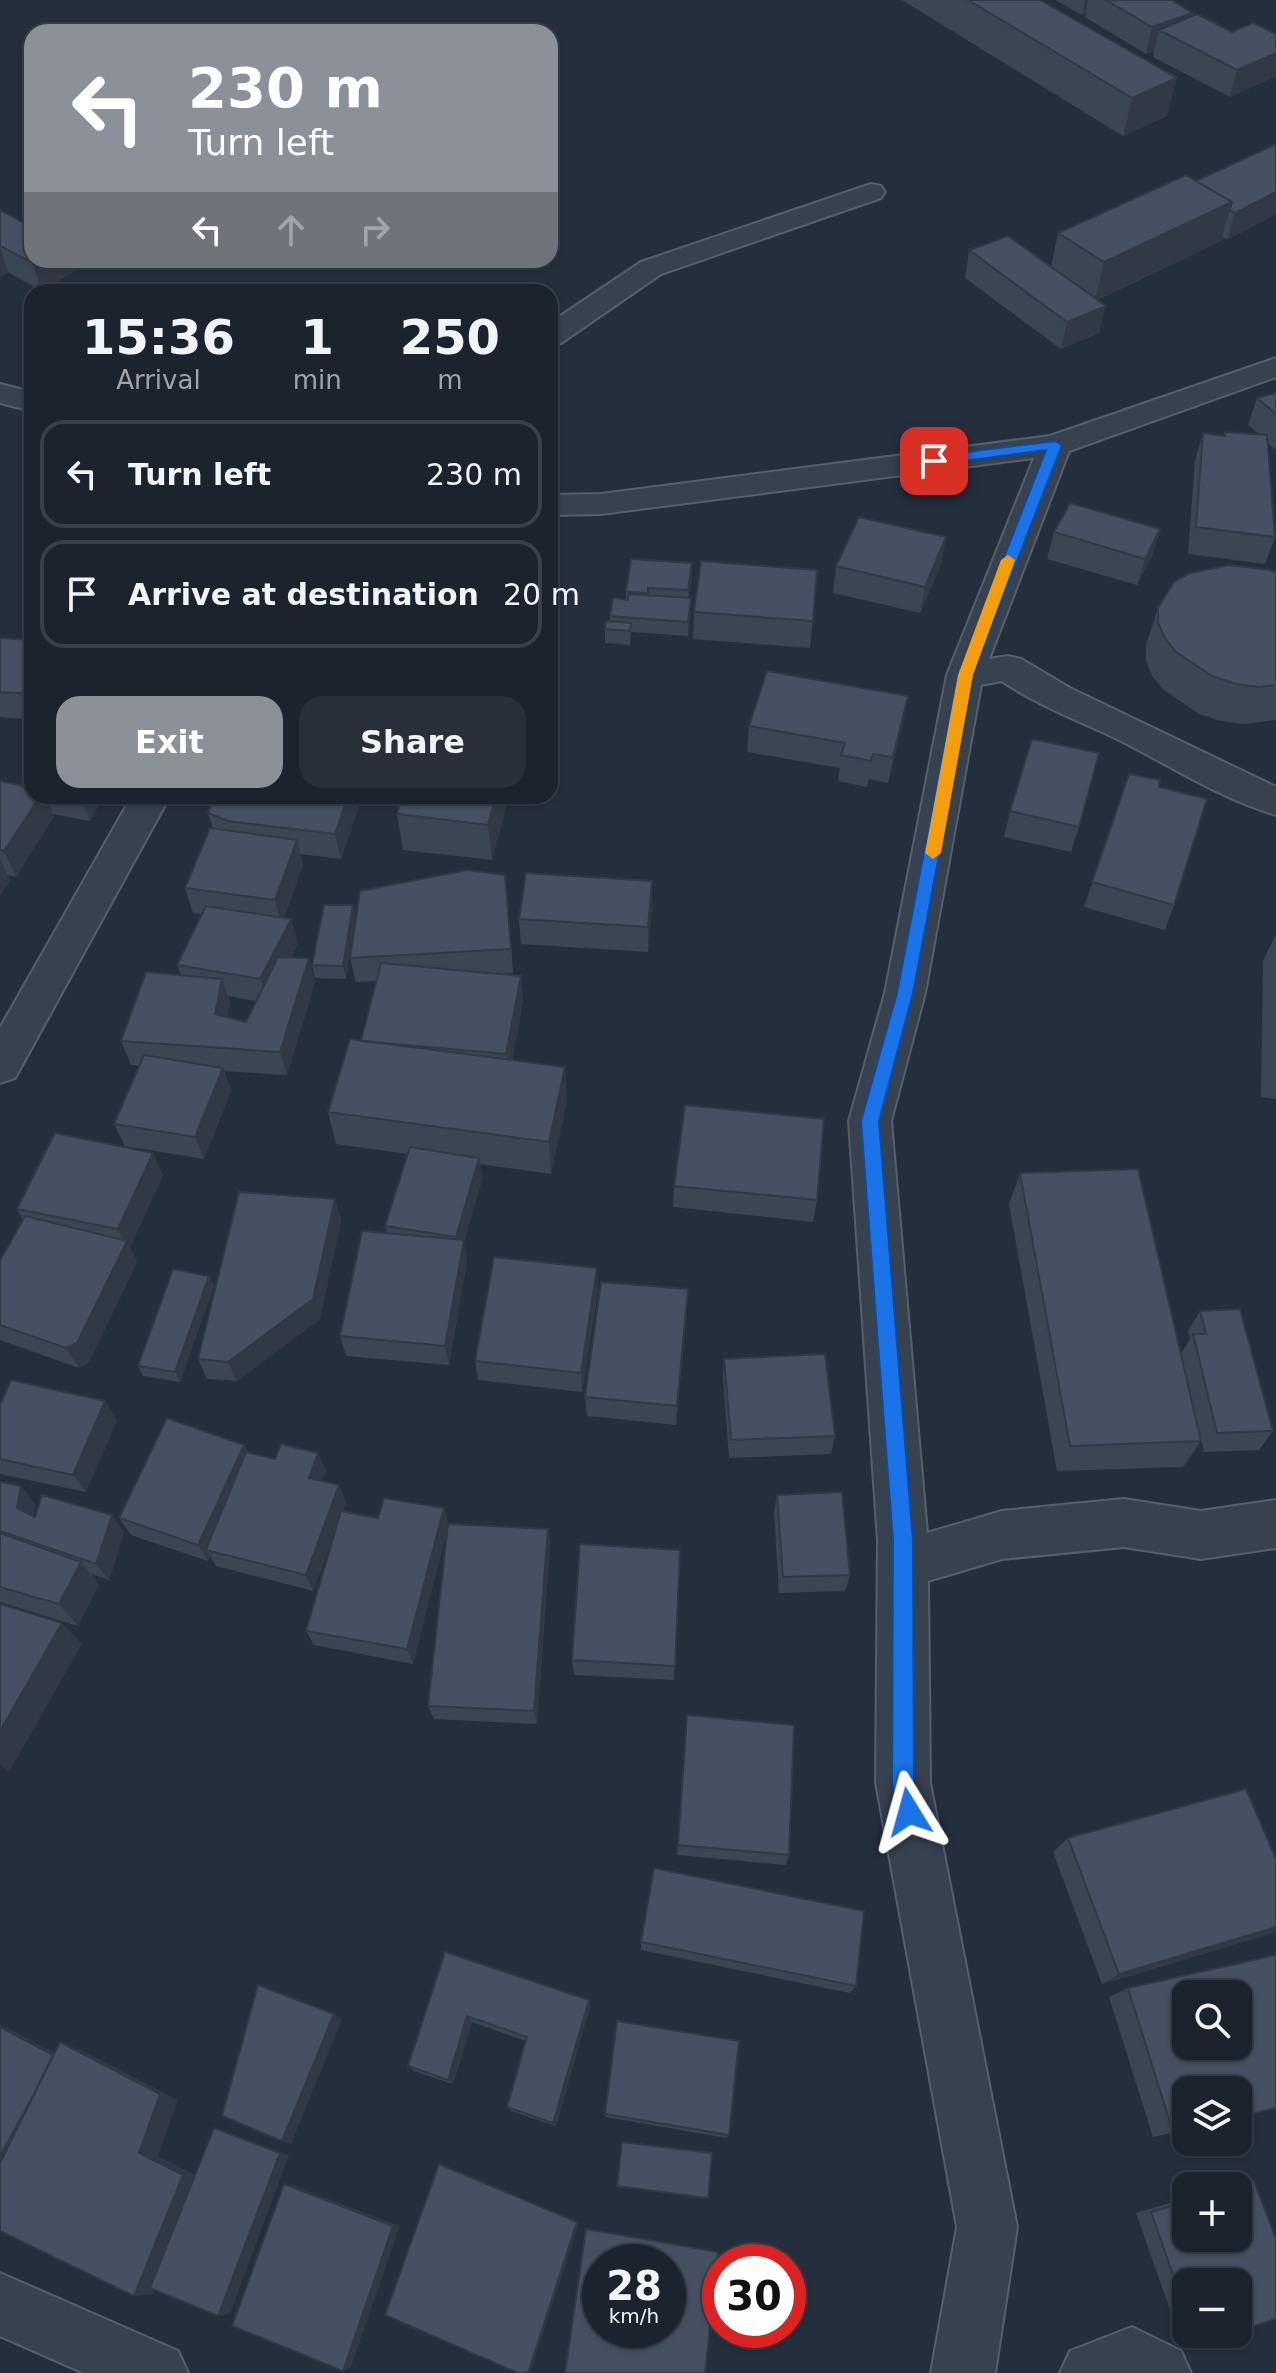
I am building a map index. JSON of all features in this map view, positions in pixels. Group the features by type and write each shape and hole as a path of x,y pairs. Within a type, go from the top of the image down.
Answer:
{"street":[{"path":"558,332 651,268 871,192"},
{"path":"558,505 601,504 1055,445 1276,367"},
{"path":"0,393 24,400"},
{"path":"963,2373 987,2227 903,1783 903,1564 870,1121 905,993 965,675 1055,445"},
{"path":"965,675 1008,668 1035,688 1142,736 1240,789 1276,801"},
{"path":"0,1066 147,804"},
{"path":"903,1564 1002,1535 1124,1523 1201,1535 1276,1524"},
{"path":"0,2304 156,2373"},
{"path":"1092,2373 1132,2358 1159,2373"}],"building":[{"path":"968,0 1040,0 1177,78 1132,98"},
{"path":"1106,0 1171,0 1193,13 1152,27"},
{"path":"1197,14 1232,32 1253,23 1276,34 1276,53 1237,70 1159,30"},
{"path":"1276,144 1276,192 1235,213 1230,210 1232,202 1196,181"},
{"path":"1186,175 1232,202 1104,262 1058,233"},
{"path":"0,210 24,223 24,258 0,246"},
{"path":"1008,236 1106,306 1067,322 969,250"},
{"path":"1276,393 1276,414 1257,398"},
{"path":"1225,432 1267,435 1275,537 1196,527 1203,433 1225,436"},
{"path":"1070,503 1160,529 1145,559 1054,532"},
{"path":"859,517 946,537 925,587 836,566"},
{"path":"631,559 692,563 688,590 648,588 648,593 626,592"},
{"path":"701,561 817,570 813,621 694,612"},
{"path":"1229,565 1276,573 1276,685 1259,687 1236,684 1212,676 1176,652 1158,623 1158,608 1174,582 1190,573"},
{"path":"629,594 691,598 688,622 610,616 613,598 628,600"},
{"path":"606,621 631,623 630,631 605,629"},
{"path":"0,638 24,640 24,694 0,692"},
{"path":"767,671 908,696 893,757 873,754 871,761 841,755 845,743 749,726"},
{"path":"1032,739 1099,753 1079,827 1010,811"},
{"path":"1129,774 1160,780 1159,787 1207,799 1174,905 1092,882"},
{"path":"0,781 24,786 24,804 35,804 4,851 0,850"},
{"path":"212,804 345,804 335,834 228,821 208,813"},
{"path":"400,804 494,804 488,825 397,814"},
{"path":"210,828 297,840 275,900 185,888"},
{"path":"467,870 505,875 511,949 350,958 360,891"},
{"path":"526,873 652,881 648,927 519,919"},
{"path":"324,905 353,905 343,966 312,965"},
{"path":"206,906 291,919 260,979 177,965"},
{"path":"278,957 309,958 280,1052 121,1041 146,972 222,979 215,1014 246,1022"},
{"path":"381,963 521,976 506,1054 361,1041"},
{"path":"350,1039 565,1067 549,1142 328,1112"},
{"path":"144,1055 223,1068 195,1137 114,1124"},
{"path":"685,1105 824,1119 817,1200 674,1186"},
{"path":"55,1133 153,1153 118,1229 17,1209"},
{"path":"410,1147 479,1158 456,1237 385,1226"},
{"path":"1138,1169 1201,1441 1070,1446 1020,1173"},
{"path":"239,1192 335,1199 313,1299 228,1362 198,1359"},
{"path":"25,1216 127,1241 77,1343 66,1348 0,1325 0,1261"},
{"path":"362,1231 464,1240 445,1346 340,1336"},
{"path":"494,1257 597,1268 581,1373 475,1361"},
{"path":"173,1269 209,1276 175,1372 138,1366"},
{"path":"601,1282 688,1289 677,1406 585,1397"},
{"path":"1240,1309 1273,1431 1217,1433 1193,1334 1206,1334 1200,1311"},
{"path":"825,1354 835,1436 731,1440 724,1359"},
{"path":"11,1380 105,1401 73,1475 0,1459 0,1405"},
{"path":"167,1418 244,1445 198,1545 119,1518"},
{"path":"281,1444 318,1453 309,1478 339,1485 306,1575 206,1550 246,1452 275,1459"},
{"path":"0,1482 21,1486 17,1508 35,1517 42,1495 112,1515 96,1564 0,1531"},
{"path":"842,1492 850,1575 783,1577 777,1495"},
{"path":"384,1498 444,1508 407,1649 306,1631 341,1511 378,1518"},
{"path":"448,1524 548,1529 534,1711 428,1706"},
{"path":"0,1533 81,1562 59,1604 0,1587"},
{"path":"580,1544 680,1550 675,1666 572,1660"},
{"path":"0,1604 62,1623 0,1731"},
{"path":"687,1715 794,1725 789,1855 678,1845"},
{"path":"1246,1789 1276,1859 1276,1927 1119,1974 1068,1838"},
{"path":"654,1868 864,1911 856,1986 641,1942"},
{"path":"445,1952 589,2000 553,2123 507,2107 527,2037 467,2016 448,2080 408,2066"},
{"path":"1276,1955 1276,2108 1252,2114 1252,2076 1172,2076 1172,2129 1128,1988"},
{"path":"258,1985 334,2014 282,2141 222,2116"},
{"path":"617,2021 739,2041 729,2135 605,2114"},
{"path":"0,2027 53,2055 0,2156"},
{"path":"60,2042 160,2094 139,2153 183,2175 134,2296 0,2231 0,2163"},
{"path":"214,2128 280,2153 218,2316 150,2288"},
{"path":"622,2142 712,2153 708,2198 617,2186"},
{"path":"439,2164 577,2222 528,2373 518,2373 385,2315"},
{"path":"1252,2182 1276,2239 1276,2319 1252,2327 1252,2268 1172,2268 1172,2272 1151,2212 1172,2206 1172,2252 1252,2252"},
{"path":"284,2184 393,2226 343,2371 232,2326"},
{"path":"586,2229 672,2244 584,2244"},
{"path":"686,2246 702,2249 702,2348 708,2348 705,2373 565,2373 582,2256 582,2348 686,2348"}],"slow traffic":[{"path":"933,853 965,675 1008,560"}],"route":[{"path":"909,1812 903,1783 903,1541 870,1121 905,993 965,675 1055,445 934,461"}]}
